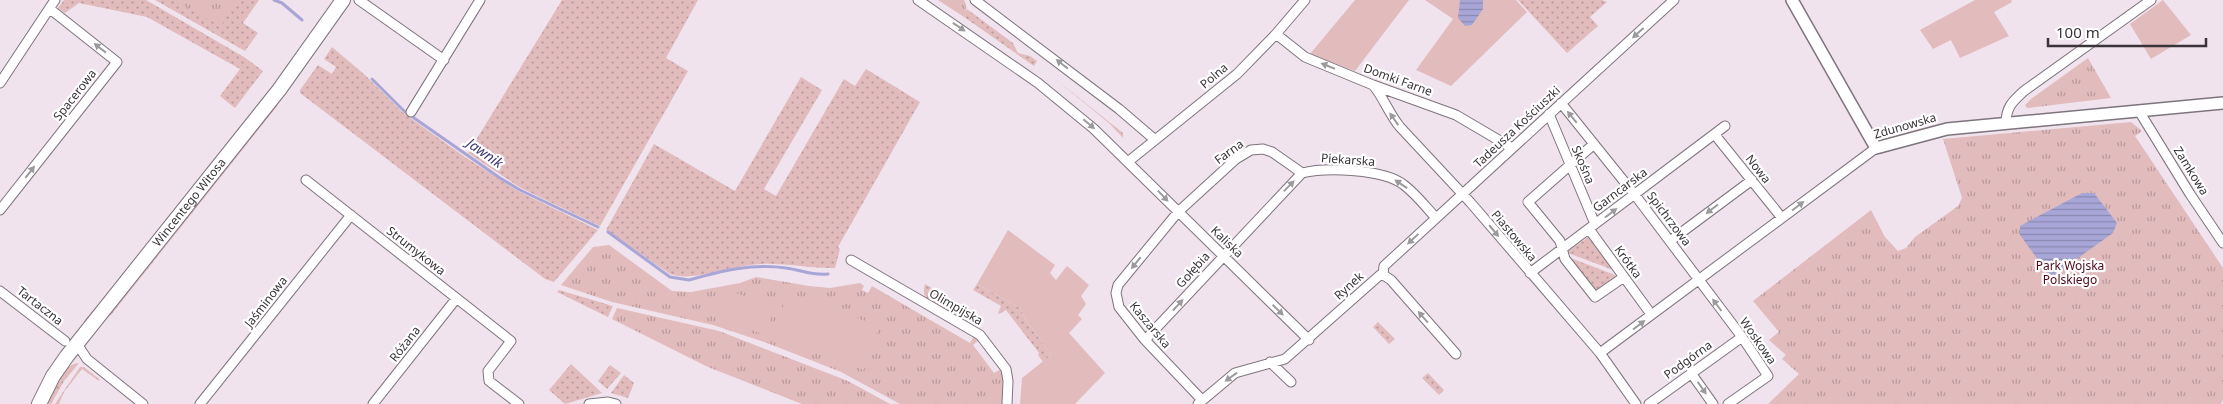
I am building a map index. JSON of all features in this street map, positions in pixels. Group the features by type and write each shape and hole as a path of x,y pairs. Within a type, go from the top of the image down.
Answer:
{"main road":[{"name":"Wincentego Witosa","path":"39,404 53,376 67,356 71,343 279,90 343,0"}],"street":[{"path":"0,83 55,0"},
{"path":"359,0 444,60"},
{"path":"411,112 480,0"},
{"name":"Kaliska","path":"918,0 1038,83 1094,128 1129,160 1178,212 1309,340"},
{"path":"975,0 1112,104 1154,140"},
{"name":"Polna","path":"1129,160 1236,74 1276,34 1305,0"},
{"name":"Tadeusza Kościuszki","path":"1383,275 1384,266 1674,0"},
{"path":"1792,0 1876,148"},
{"path":"2006,123 2006,111 2010,104 2024,91 2152,0"},
{"name":"Spacerowa","path":"0,210 117,62 50,9"},
{"name":"Domki Farne","path":"1276,34 1305,56 1373,85 1456,115 1512,148"},
{"name":"Piastowska","path":"1373,85 1392,117 1462,194 1600,353 1636,404"},
{"name":"Spichrzowa","path":"1561,103 1635,195 1698,280"},
{"name":"Zdunowska","path":"1600,353 1876,148 1947,129 2223,103"},
{"name":"Zamkowa","path":"2139,111 2190,194 2223,243"},
{"name":"Skośna","path":"1549,114 1592,227"},
{"name":"Garncarska","path":"1530,274 1725,126"},
{"name":"Nowa","path":"1715,134 1782,218"},
{"path":"1594,144 1528,202 1560,240 1566,259 1595,297 1624,277"},
{"name":"Farna","path":"1178,212 1236,159 1251,150 1263,149 1272,152 1302,173"},
{"name":"Piekarska","path":"1302,173 1312,170 1363,172 1394,179 1414,194 1436,218"},
{"name":"Gołębia","path":"1145,340 1302,173"},
{"name":"Strumykowa","path":"306,180 511,341 488,371 490,381 519,404"},
{"path":"1670,241 1752,180"},
{"name":"Kaszarska","path":"1178,212 1118,285 1116,293 1119,307 1145,340 1200,402"},
{"name":"Jaśminowa","path":"200,404 351,215"},
{"name":"Krótka","path":"1592,227 1648,310"},
{"name":"Olimpijska","path":"851,260 980,335 1006,369 1008,381 1007,404"},
{"name":"Rynek","path":"1200,402 1235,373 1285,359 1309,340 1378,276 1383,275 1391,280 1456,354"},
{"name":"Woskowa","path":"1698,280 1742,337 1768,376 1728,404"},
{"name":"Tartaczna","path":"0,290 71,343 87,359 143,404"},
{"name":"Różana","path":"373,404 456,299"},
{"name":"Podgórna","path":"1649,404 1742,337"},
{"path":"67,356 87,359"},
{"path":"1270,362 1290,382"},
{"path":"1691,373 1713,404"},
{"path":"589,404 608,402 616,404"}],"green space":[{"path":"64,0 146,0 244,57 263,71 235,108 220,96 240,69 147,17 79,3 65,13 58,8"},
{"path":"155,0 259,0 243,23 258,33 245,51"},
{"path":"174,0 237,0 221,26"},
{"path":"562,0 698,0 666,58 688,71 600,226 521,188 468,153"},
{"path":"938,0 964,0 966,13 964,17"},
{"path":"1355,0 1409,0 1355,71 1310,54"},
{"path":"1425,0 1516,0 1527,12 1451,86 1416,70 1453,19"},
{"path":"1518,0 1602,0 1607,2 1590,17 1598,26 1567,53"},
{"path":"1975,0 2011,0 2012,2 1994,12 2009,36 1960,58 1951,40 1933,49 1920,30"},
{"path":"2163,0 2191,35 2151,59 2130,24"},
{"path":"967,9 1013,43 1018,53 1030,56 1037,61 1034,66 964,17"},
{"path":"332,47 365,75 402,112 465,157 518,191 598,230 554,282 545,279 300,93 300,90 318,65 332,74 336,67 324,59"},
{"path":"2088,58 2111,98 2027,108 2025,105 2031,99"},
{"path":"866,69 920,102 838,247 840,249 835,268 761,264 709,274 678,276 670,274 606,230 654,144 735,191 801,77 822,90 764,189 776,196 844,79 855,86"},
{"path":"1054,78 1123,133 1123,138 1110,124"},
{"path":"266,94 87,323 84,321 100,302"},
{"path":"276,103 278,105 111,315 108,316"},
{"name":"Park Wojska Polskiego","path":"2131,122 2142,131 2135,136 2223,268 2223,400 2221,404 1768,404 1799,374 1782,359 1786,355 1769,340 1779,332 1753,301 1871,210 1885,237 1898,251 1906,248 1915,237 1958,206 1962,198 1943,139"},
{"path":"1008,230 1055,265 1050,273 1056,280 1067,266 1089,285 1081,296 1086,304 1078,315 1082,319 1069,333 1105,373 1075,404 1020,404 1022,378 1051,355 1026,320 1020,308 977,284"},
{"path":"1590,236 1616,271 1568,253 1568,251"},
{"path":"609,245 672,291 691,292 740,283 756,277 830,288 860,283 864,286 862,290 868,293 872,286 970,343 974,336 979,340 973,345 994,373 1001,369 1002,371 1003,404 900,404 841,372 767,343 713,325 612,302 561,285 593,247"},
{"path":"1568,257 1615,275 1617,278 1596,292"},
{"path":"925,284 964,307 960,313 952,314 930,301 925,296"},
{"path":"977,284 1020,308 1026,320 1051,355 1043,362 1038,355 1039,353 1006,310 999,314 1001,306 973,290"},
{"path":"559,290 613,306 608,317 557,292"},
{"path":"727,290 775,307 765,335 717,318"},
{"path":"788,293 879,326 864,370 772,337"},
{"path":"617,308 719,331 848,381 890,404 802,404 708,367 612,319"},
{"path":"1378,322 1395,339 1389,344 1373,327"},
{"path":"79,363 64,381 51,404 48,404 63,373 73,364"},
{"path":"571,364 602,393 565,404 549,390"},
{"path":"610,365 621,373 607,389 598,381"},
{"path":"80,367 84,367 100,380 82,369 64,392 59,404 55,404"},
{"path":"1428,373 1444,390 1439,395 1422,378"},
{"path":"624,375 634,383 628,398 611,393"}],"water":[{"path":"1460,0 1483,0 1483,9 1472,25 1465,26 1458,18"},
{"path":"2082,193 2094,193 2117,223 2113,233 2054,275 2049,275 2020,235 2020,226"}],"waterway":[{"name":"Jawnik","path":"274,0 282,3 302,20"},
{"name":"Jawnik","path":"372,79 404,111 500,178 520,190 598,227"},
{"name":"Jawnik","path":"608,232 670,277 689,280 725,271 761,266 828,274"}]}
